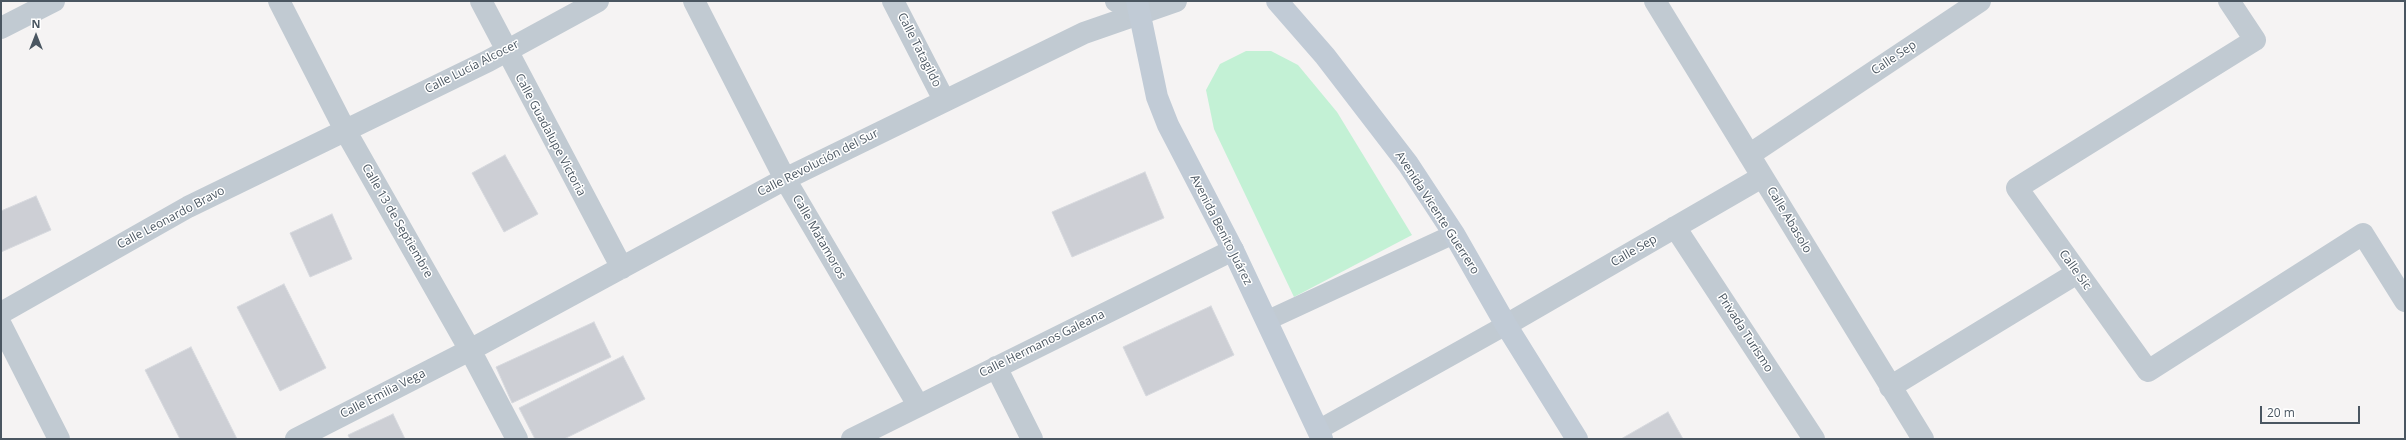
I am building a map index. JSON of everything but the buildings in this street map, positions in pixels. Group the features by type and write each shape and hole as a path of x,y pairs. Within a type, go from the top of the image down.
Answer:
{"main road":[{"name":"Avenida Vicente Guerrero","path":"1277,1 1325,56 1403,158 1454,234 1506,325 1577,439"},
{"name":"Avenida Benito Juárez","path":"1138,8 1157,97 1168,125 1232,250 1320,435"}],"street":[{"path":"1,28 54,1"},
{"name":"Calle 13 de Septiembre","path":"278,1 345,130 470,350 517,439"},
{"name":"Calle Guadalupe Victoria","path":"481,1 506,51 622,268"},
{"name":"Calle Lucía Alcocer","path":"345,130 506,51 598,1"},
{"name":"Calle Matamoros","path":"694,1 785,179 918,405"},
{"name":"Calle Tatagildo","path":"893,1 944,100"},
{"path":"1116,1 1138,8"},
{"name":"Calle Revolución del Sur","path":"470,350 785,179 944,100 1138,8 1176,1"},
{"name":"Calle Abasolo","path":"1655,1 1923,439"},
{"name":"Calle Sep","path":"1749,155 1980,1"},
{"name":"Calle Sic","path":"2228,1 2255,40 2017,188 2148,371 2363,234 2405,301"},
{"name":"Calle Leonardo Bravo","path":"1,313 188,207 345,130"},
{"name":"Calle Sep","path":"1506,325 1762,177"},
{"name":"Privada Turismo","path":"1675,227 1814,439"},
{"name":"Calle Hermanos Galeana","path":"852,439 1232,250"},
{"path":"1890,387 2077,273"},
{"path":"1,325 59,439"},
{"name":"Calle Emilia Vega","path":"296,439 470,350"},
{"path":"996,367 1032,439"}],"lane":[{"path":"1266,322 1454,234"},
{"path":"1320,435 1506,325"}],"green space":[{"path":"1246,51 1271,51 1298,65 1337,112 1412,235 1294,297 1214,129 1206,90 1220,64"}]}
